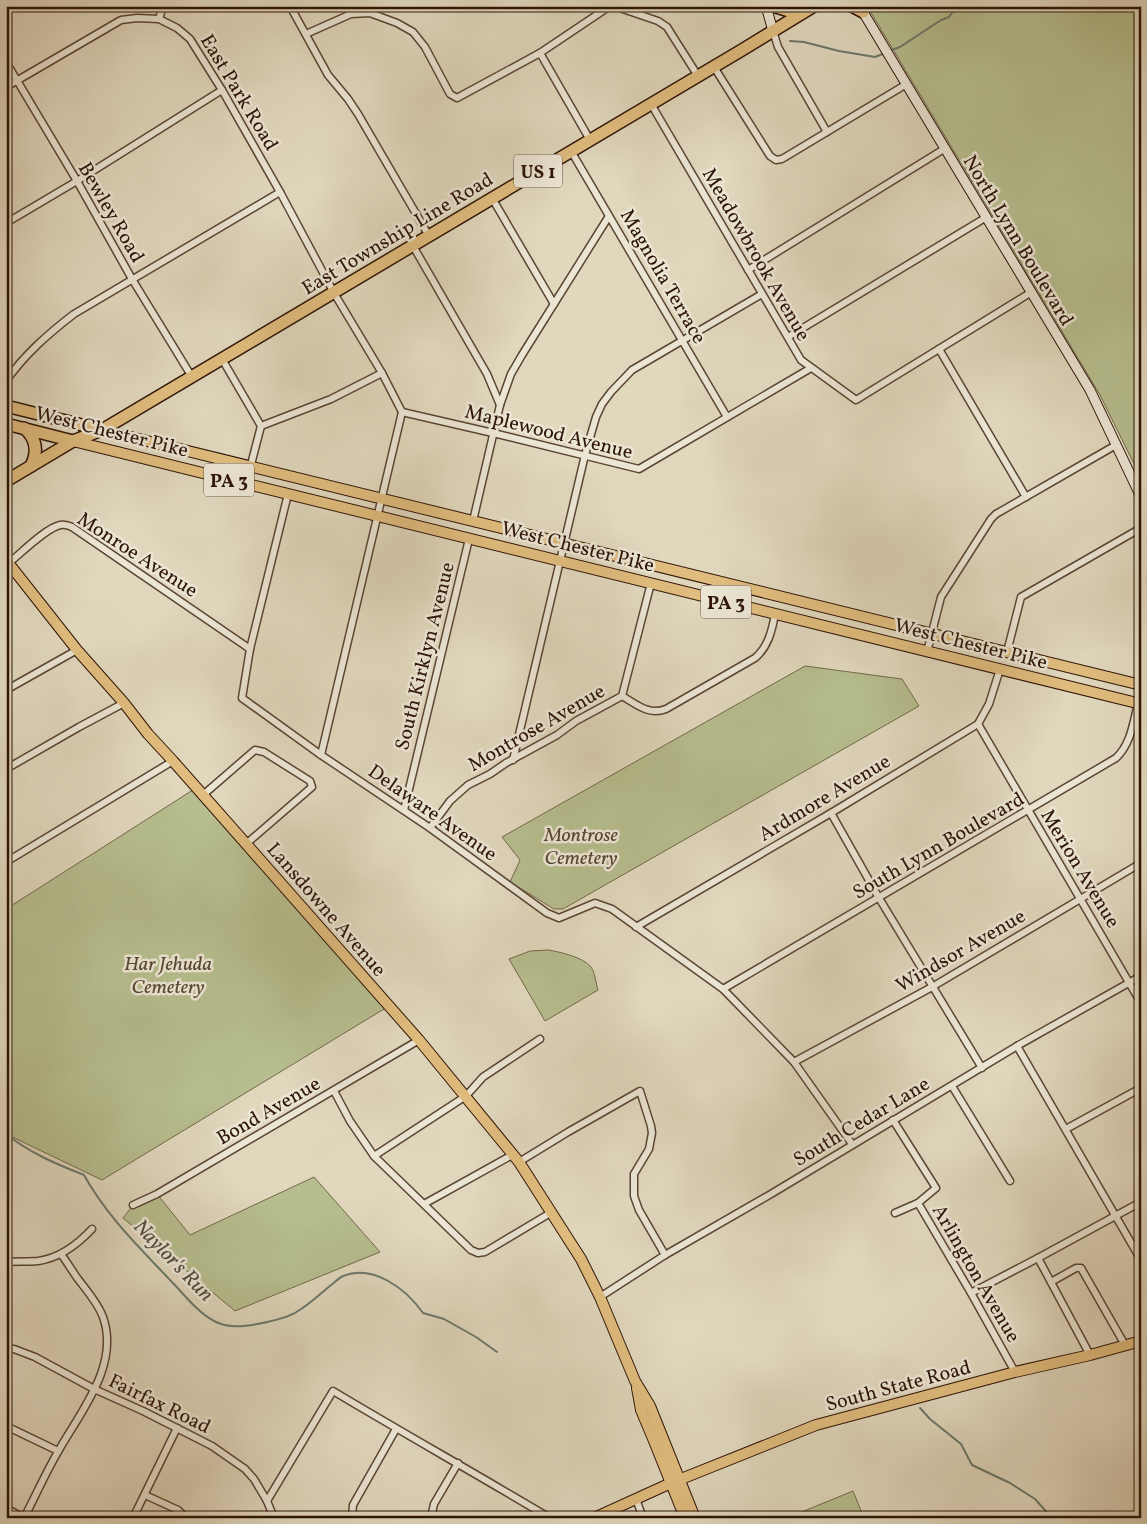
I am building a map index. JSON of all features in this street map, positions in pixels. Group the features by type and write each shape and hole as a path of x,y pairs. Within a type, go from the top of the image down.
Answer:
{"highway":[{"path":"773,6 789,11 812,8"},
{"path":"852,6 861,9"},
{"name":"East Township Line Road","path":"102,430 812,8"},
{"name":"West Chester Pike","path":"6,406 102,430"},
{"name":"West Chester Pike","path":"6,424 74,441"},
{"path":"24,428 33,437 36,447 31,466"},
{"name":"US 1","path":"6,481 74,441 102,430"}],"main road":[{"name":"West Chester Pike","path":"102,430 1141,686"},
{"name":"West Chester Pike","path":"74,441 1140,704"},
{"name":"Lansdowne Avenue","path":"7,562 77,650 124,703 148,734 419,1040 517,1158 581,1260 600,1297 635,1381 641,1410 675,1481"},
{"name":"South State Road","path":"594,1518 675,1481 816,1425 1015,1372 1141,1341"},
{"path":"675,1481 685,1518"},
{"path":"675,1481 695,1518"}],"street":[{"path":"6,87 121,20 159,18 163,6"},
{"path":"290,6 328,75 358,114 429,236"},
{"path":"306,34 351,14 370,13 397,22 413,32 425,47 450,94 457,98 540,52 610,6"},
{"path":"614,6 658,21 667,27 698,76"},
{"path":"766,6 778,47 827,132"},
{"name":"North Lynn Boulevard","path":"861,9 1090,390 1141,497"},
{"name":"East Park Road","path":"159,18 177,28 190,39 222,90 280,192 334,293 382,373 402,412"},
{"path":"540,52 590,140"},
{"name":"Bewley Road","path":"6,62 77,181 132,280 192,377"},
{"path":"714,67 770,156 776,160 782,159 905,85"},
{"path":"6,222 77,181 222,90"},
{"name":"Meadowbrook Avenue","path":"650,104 801,360 856,400 940,349"},
{"path":"748,270 944,149"},
{"name":"Magnolia Terrace","path":"571,152 727,417"},
{"path":"6,382 25,356 74,314 280,192"},
{"path":"492,198 554,304"},
{"path":"473,521 500,404 516,364 609,216"},
{"path":"788,338 985,218"},
{"path":"413,246 487,374 500,404"},
{"path":"1026,497 940,349 1030,293"},
{"path":"513,760 585,455 596,417 602,404 632,370 762,294"},
{"path":"222,359 261,426 246,484"},
{"name":"Maplewood Avenue","path":"402,412 494,432 639,470 811,368"},
{"path":"261,426 332,399 382,373"},
{"path":"321,755 402,412"},
{"path":"927,652 938,603 943,592 990,519 1116,445"},
{"path":"250,649 288,494"},
{"name":"Monroe Avenue","path":"7,562 52,529 60,525 72,527 250,649"},
{"path":"1007,652 1021,597 1141,528"},
{"name":"South Kirklyn Avenue","path":"404,810 469,539"},
{"name":"Montrose Avenue","path":"430,828 450,801 468,785 622,696 650,584"},
{"path":"622,696 652,712 666,710 760,654 768,643 775,614"},
{"name":"Delaware Avenue","path":"250,649 242,698 321,755 430,828 547,913 559,918 595,903 612,909 636,927"},
{"path":"6,690 77,650"},
{"path":"978,724 989,704 1000,669"},
{"path":"6,769 124,703"},
{"name":"South Lynn Boulevard","path":"723,989 1116,758 1123,752 1129,740 1140,704"},
{"name":"Merion Avenue","path":"978,724 1141,1003"},
{"name":"Ardmore Avenue","path":"636,927 831,813 978,724"},
{"path":"202,795 255,750 264,752 310,781 312,787 246,844"},
{"path":"6,862 173,761"},
{"path":"831,813 879,898 982,1068"},
{"name":"Windsor Avenue","path":"794,1062 932,987 1141,863"},
{"path":"636,927 723,989 794,1062 852,1144"},
{"name":"South Cedar Lane","path":"600,1297 665,1255 771,1194 1017,1046 1141,976"},
{"path":"374,1156 466,1096 483,1077 540,1039"},
{"name":"Bond Avenue","path":"133,1205 162,1191 419,1040"},
{"path":"1017,1046 1141,1260"},
{"path":"952,1086 1010,1181"},
{"path":"1066,1129 1141,1088"},
{"path":"334,1090 350,1121 374,1156 471,1250 478,1253 485,1252 552,1212"},
{"path":"424,1204 568,1132 640,1091 652,1133 649,1149 634,1174 634,1196 639,1210 665,1255"},
{"name":"Arlington Avenue","path":"893,1120 936,1188 918,1203 1015,1372"},
{"path":"971,1293 1141,1202"},
{"path":"895,1213 918,1203"},
{"path":"6,1262 40,1261 61,1254 69,1250 92,1229"},
{"path":"6,1508 24,1518 58,1451 94,1389 107,1352 108,1337 103,1316 61,1254"},
{"path":"1038,1258 1090,1355"},
{"path":"1051,1282 1076,1268 1080,1268 1125,1345"},
{"name":"Fairfax Road","path":"6,1349 14,1349 34,1357 94,1389 212,1446 245,1469 254,1479 267,1501 274,1518"},
{"path":"267,1501 334,1391 550,1518"},
{"path":"6,1426 58,1451"},
{"path":"133,1518 177,1428"},
{"path":"352,1518 353,1505 396,1429"},
{"path":"431,1518 434,1504 458,1463"},
{"path":"145,1495 178,1510 186,1518"},
{"path":"636,1499 643,1518"}],"green space":[{"path":"867,6 1141,6 1141,478 1100,395"},
{"name":"Montrose Cemetery","path":"805,666 902,679 919,706 563,909 554,909 510,882 520,860 502,837"},
{"name":"Har Jehuda Cemetery","path":"196,788 389,1006 102,1180 6,1134 6,909"},
{"path":"548,950 583,960 587,963 594,972 598,990 545,1021 509,959 530,951"},
{"path":"314,1177 380,1252 235,1311 123,1218 133,1205 157,1194 190,1235"},
{"path":"853,1491 864,1518 787,1518"}],"waterway":[{"path":"889,51 900,47 941,20 949,17 957,6"},
{"path":"790,41 804,42 839,51 875,57 885,53"},
{"name":"Naylor's Run","path":"6,1134 44,1158 84,1175 102,1204 135,1243 196,1308 216,1322 228,1326 238,1326 276,1320 293,1314 307,1305 343,1276 366,1273 388,1281 408,1295 423,1313 444,1319 476,1337 497,1352"},
{"name":"Naylor's Run","path":"920,1408 930,1419 961,1444 972,1465 1010,1483 1035,1499 1052,1518"},
{"name":"Naylor's Run","path":"1098,1518 1103,1515 1132,1518"}]}
